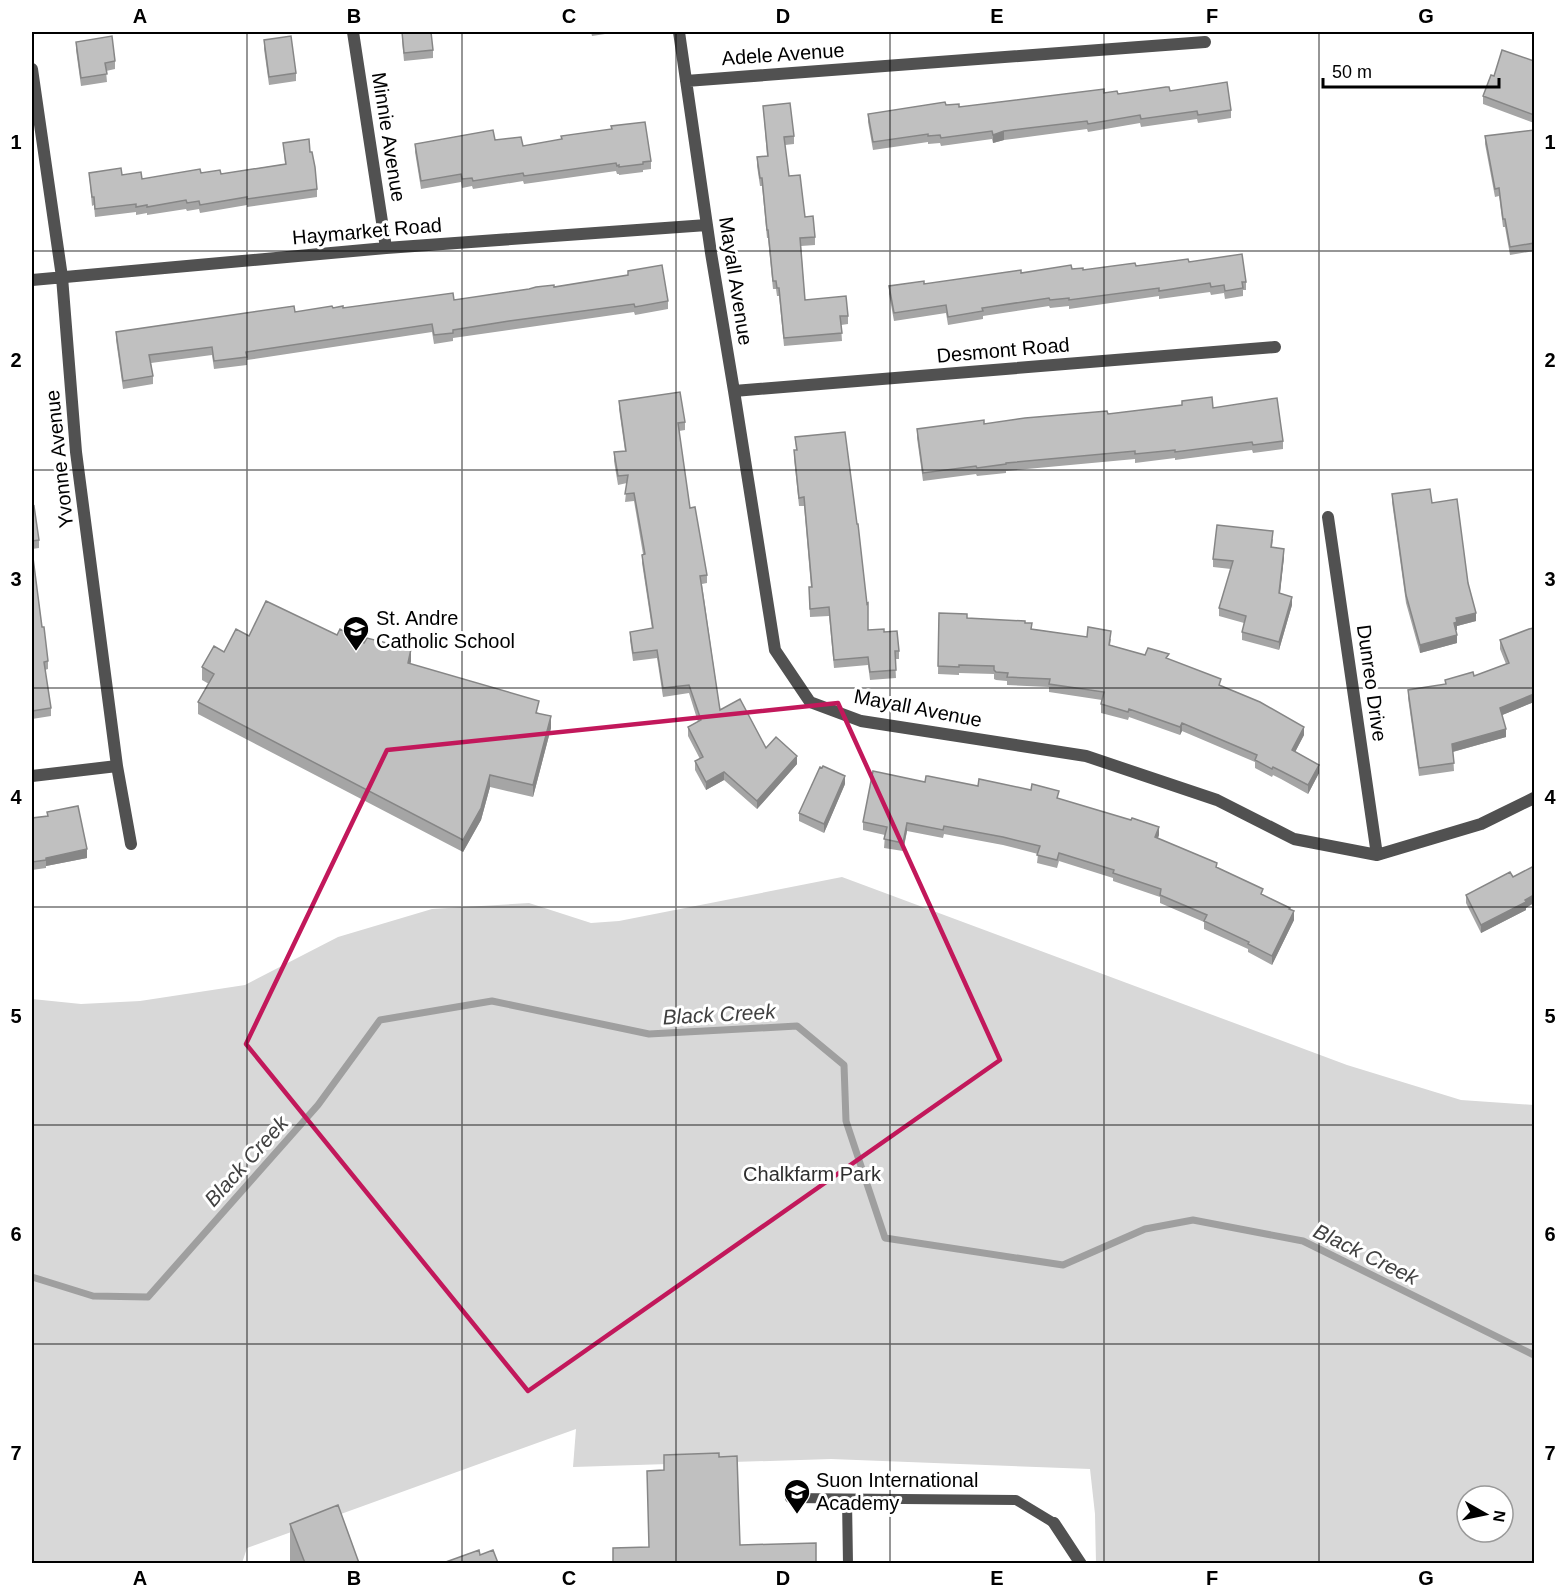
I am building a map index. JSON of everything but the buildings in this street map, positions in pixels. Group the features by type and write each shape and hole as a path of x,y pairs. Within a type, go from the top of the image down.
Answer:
{"street":[{"name":"Minnie Avenue","path":"353,32 386,248"},
{"name":"Mayall Avenue","path":"679,32 707,225 775,650 810,702 861,721 1086,756 1217,800 1294,839 1377,855 1481,824 1534,798"},
{"name":"Adele Avenue","path":"686,81 1205,42"},
{"name":"Yvonne Avenue","path":"32,69 62,277 76,452 117,766 131,844"},
{"name":"Haymarket Road","path":"32,280 386,248 707,225"},
{"name":"Desmont Road","path":"734,391 1275,347"},
{"name":"Dunreo Drive","path":"1328,517 1377,855"},
{"path":"32,776 117,766"},
{"path":"1054,1523 1081,1563"}],"lane":[{"path":"790,1497 1016,1500 1054,1523"},
{"path":"847,1499 848,1563"}],"highlighted area":[{"path":"838,703 1000,1060 528,1391 246,1044 387,750"}],"green space":[{"name":"Chalkfarm Park","path":"842,877 1347,1065 1461,1100 1534,1105 1534,1563 1096,1563 1095,1514 1090,1469 831,1459 573,1467 576,1429 247,1548 242,1563 32,1563 32,999 81,1004 140,1001 245,985 338,937 432,909 529,903 591,923 619,921"}],"waterway":[{"name":"Black Creek","path":"32,1277 93,1296 148,1297 318,1105 380,1020 492,1001 649,1034 797,1026 844,1065 846,1121 885,1238 1063,1265 1145,1229 1193,1220 1303,1241 1534,1355"}],"place":[{"name":"St. Andre Catholic School","path":"356,652"},
{"name":"Suon International Academy","path":"797,1515"}]}
